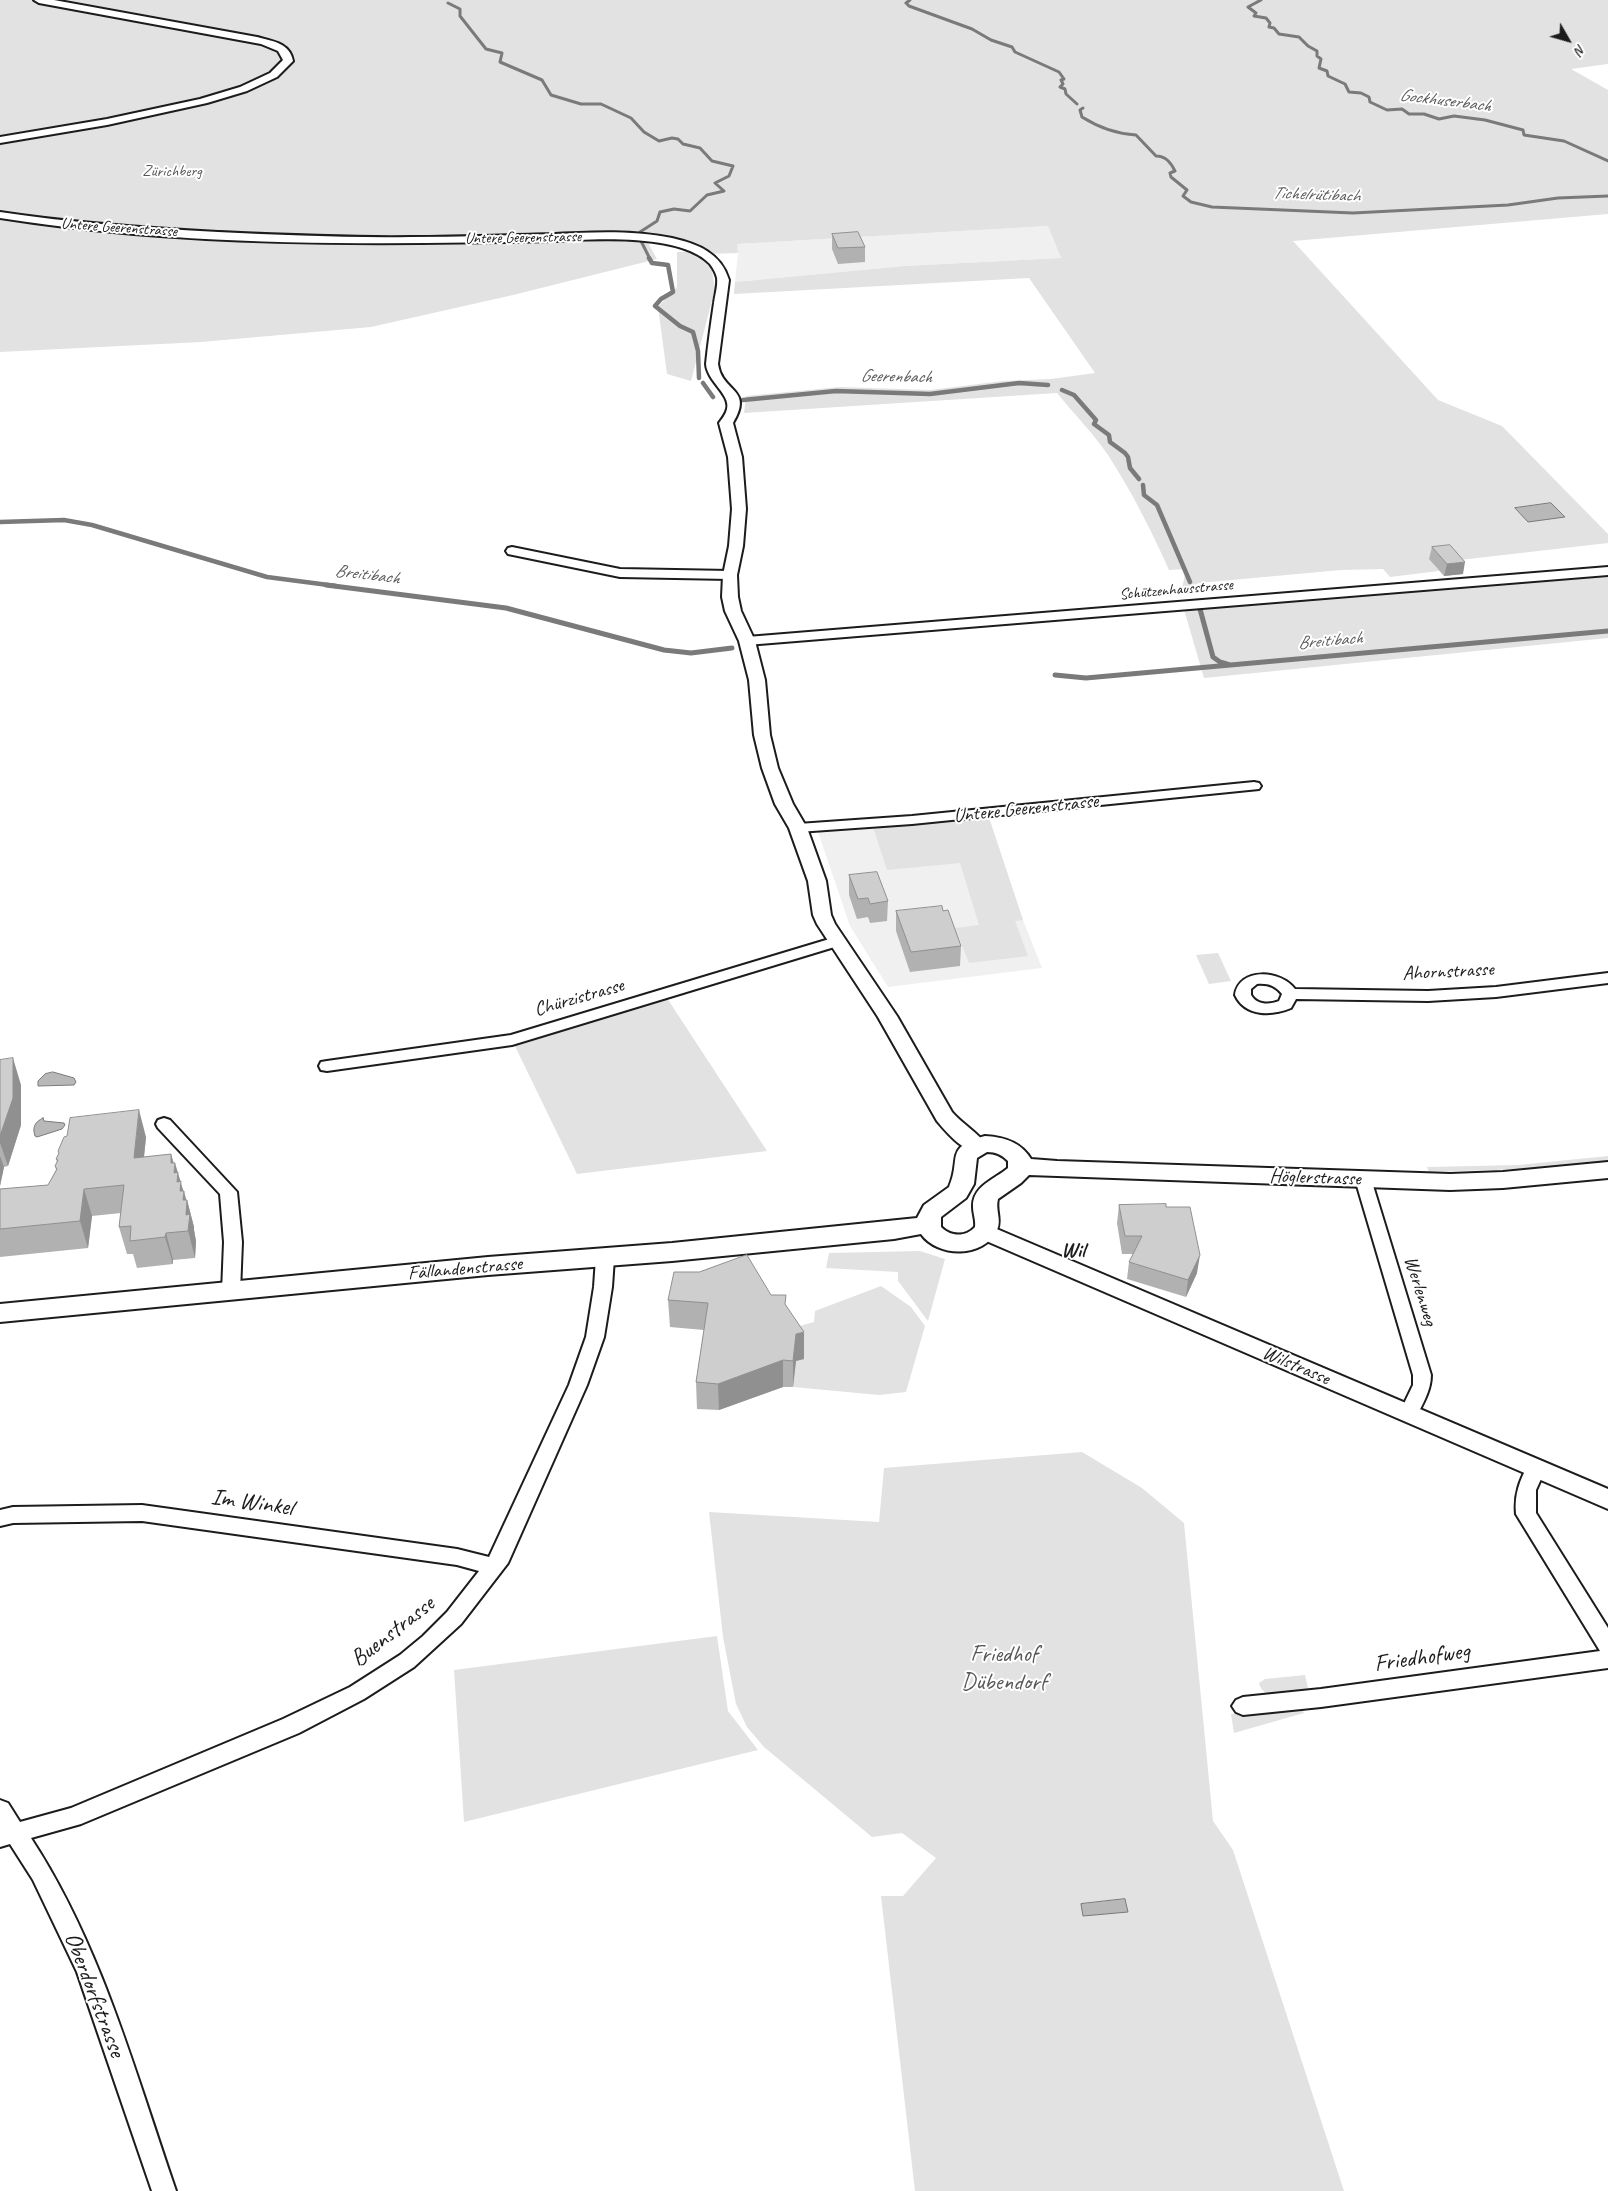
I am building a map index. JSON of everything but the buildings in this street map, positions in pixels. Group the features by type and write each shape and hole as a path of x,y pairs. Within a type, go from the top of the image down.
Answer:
{"main road":[{"path":"992,1144 1007,1147 1017,1155 1021,1166 1013,1178 992,1190 987,1196 983,1207 988,1224 985,1232 973,1241 958,1244 937,1236 929,1224 929,1216 933,1211 951,1199 961,1187 965,1174 964,1158 976,1146 992,1144"},
{"name":"Höglerstrasse","path":"1021,1166 1057,1170 1450,1182 1495,1181 1608,1170"},
{"name":"Fällandenstrasse","path":"0,1313 488,1266 604,1258 894,1230 929,1224"}],"street":[{"path":"0,140 190,104 265,81 280,72 288,61 288,54 283,50 258,40 39,0"},
{"name":"Untere Geerenstrasse","path":"0,215 71,225 291,238 409,241 630,237 673,242 699,251 718,266 723,280 712,364 713,374 732,398 734,404 734,410 726,423 735,457 738,488 738,526 730,575 730,597 733,611 747,641 757,680 762,735 770,768 784,804 798,828 817,881 822,915 836,942 887,1016 944,1116 954,1128 976,1146"},
{"path":"512,551 620,573 730,575"},
{"name":"Schützenhausstrasse","path":"747,641 1608,571"},
{"name":"Untere Geerenstrasse","path":"798,828 912,820 1254,786"},
{"name":"Chürzistrasse","path":"327,1066 512,1040 836,942"},
{"name":"Ahornstrasse","path":"1290,994 1428,996 1496,992 1608,978"},
{"path":"164,1124 228,1192 233,1242 231,1292"},
{"name":"Werlenweg","path":"1363,1180 1422,1375 1422,1385 1408,1414"},
{"name":"Wilstrasse","path":"985,1232 1608,1499"},
{"name":"Buenstrasse","path":"8,1835 73,1817 291,1726 357,1693 407,1661 430,1642 454,1618 494,1567 578,1385 594,1337 603,1287 604,1258"},
{"path":"1536,1468 1526,1487 1524,1498 1526,1514 1608,1646"},
{"name":"Im Winkel","path":"0,1518 12,1515 142,1513 456,1557 494,1567"},
{"name":"Friedhofweg","path":"1243,1706 1321,1698 1608,1659"},
{"name":"Oberdorfstrasse","path":"0,1810 8,1835 41,1873 88,1970 164,2191"}],"shaded area":[{"path":"1048,226 1061,258 904,266 735,282 738,253 736,244"},
{"path":"1551,503 1565,517 1528,522 1515,508"},
{"path":"989,817 1023,920 1042,968 888,987 850,926 818,832"},
{"path":"53,1072 74,1078 76,1082 74,1085 38,1086 38,1081 45,1074"},
{"path":"43,1118 44,1121 64,1123 65,1125 62,1129 37,1137 34,1133 34,1127"},
{"path":"1125,1899 1128,1912 1083,1916 1081,1904"}],"green space":[{"name":"Zürichberg","path":"0,0 1608,0 1608,64 1571,69 1608,90 1608,214 1293,241 1438,400 1502,426 1608,534 1608,543 1451,561 1430,559 1439,571 1390,577 1383,569 1341,570 1199,583 1182,589 1186,569 1169,570 1141,511 1108,455 1057,393 744,413 746,396 840,387 930,390 1095,373 1029,278 734,294 735,282 904,266 1061,258 1048,226 737,244 738,253 705,254 711,265 715,289 691,381 667,374 658,307 677,287 677,252 694,252 667,244 647,241 657,259 513,295 371,327 201,342 0,352"},
{"path":"1608,571 1608,638 1204,678 1183,606"},
{"path":"989,818 1023,920 1015,921 1028,956 969,963 955,928 979,925 960,863 887,870 873,827"},
{"path":"1218,953 1231,981 1209,984 1196,955"},
{"path":"665,995 767,1151 577,1174 512,1040"},
{"path":"1608,1156 1608,1161 1520,1169 1429,1172 1427,1167 1518,1165"},
{"path":"920,1251 945,1259 928,1321 898,1281 898,1272 826,1268 829,1253"},
{"path":"881,1286 911,1307 925,1326 906,1392 879,1395 793,1387 796,1361 803,1359 785,1330 814,1322 815,1311"},
{"name":"Friedhof Dübendorf","path":"1082,1452 1142,1488 1184,1523 1213,1821 1233,1850 1344,2191 915,2191 881,1896 903,1896 936,1858 902,1833 872,1837 764,1747 747,1727 736,1704 723,1637 709,1512 879,1522 884,1468"},
{"path":"717,1636 728,1711 758,1750 464,1822 454,1670"},
{"path":"1305,1675 1310,1697 1281,1698 1273,1696 1262,1689 1259,1683 1265,1679"},
{"path":"1302,1709 1304,1713 1234,1733 1231,1714"}],"waterway":[{"name":"Tichelrütibach","path":"910,0 906,3 909,6 972,29 991,40 1012,47 1015,52 1059,72 1064,79 1061,80 1063,84 1060,87 1065,89 1066,94 1077,104"},
{"name":"Gockhuserbach","path":"1261,0 1248,7 1256,13 1254,16 1266,18 1270,23 1269,27 1274,28 1279,34 1299,37 1308,46 1317,51 1317,56 1321,59 1319,68 1327,71 1328,76 1345,84 1349,92 1361,93 1369,97 1370,102 1387,110 1402,109 1409,114 1424,114 1439,119 1454,116 1485,120 1523,130 1524,135 1564,141 1608,161"},
{"name":"Geerenbach","path":"448,3 460,9 460,16 486,49 502,53 500,62 542,80 551,95 581,104 601,104 631,118 644,132 659,141 672,138 678,139 683,144 700,148 712,161 733,166 729,176 715,183 724,191 707,195 690,211 674,209 660,212 657,221 640,232"},
{"name":"Tichelrütibach","path":"1083,108 1080,110 1082,117 1095,124 1115,132 1136,135 1156,156 1163,157 1170,163 1175,171 1170,173 1171,177 1187,190 1183,196 1191,202 1212,207 1353,213 1508,205 1558,198 1608,196"},
{"name":"Geerenbach","path":"640,239 650,259"},
{"name":"Geerenbach","path":"649,258 652,263 668,265 673,292 661,299 655,306 680,326 693,332 698,351 699,378"},
{"name":"Geerenbach","path":"703,383 713,397"},
{"name":"Geerenbach","path":"743,400 836,391 930,394 1019,383 1048,385"},
{"name":"Geerenbach","path":"1062,390 1074,395 1096,420 1094,424 1109,435 1110,442 1125,453 1128,457 1130,468 1139,479"},
{"name":"Geerenbach","path":"1143,485 1144,495 1157,505 1190,582"},
{"name":"Breitibach","path":"0,522 64,520 92,525 267,577 336,586"},
{"name":"Breitibach","path":"326,585 506,608 664,650 691,653 732,648"},
{"name":"Geerenbach","path":"1200,609 1213,657 1220,662 1230,665"},
{"name":"Breitibach","path":"1055,675 1086,678 1608,631"}],"district":[{"name":"Wil","path":"1073,1251"}]}
